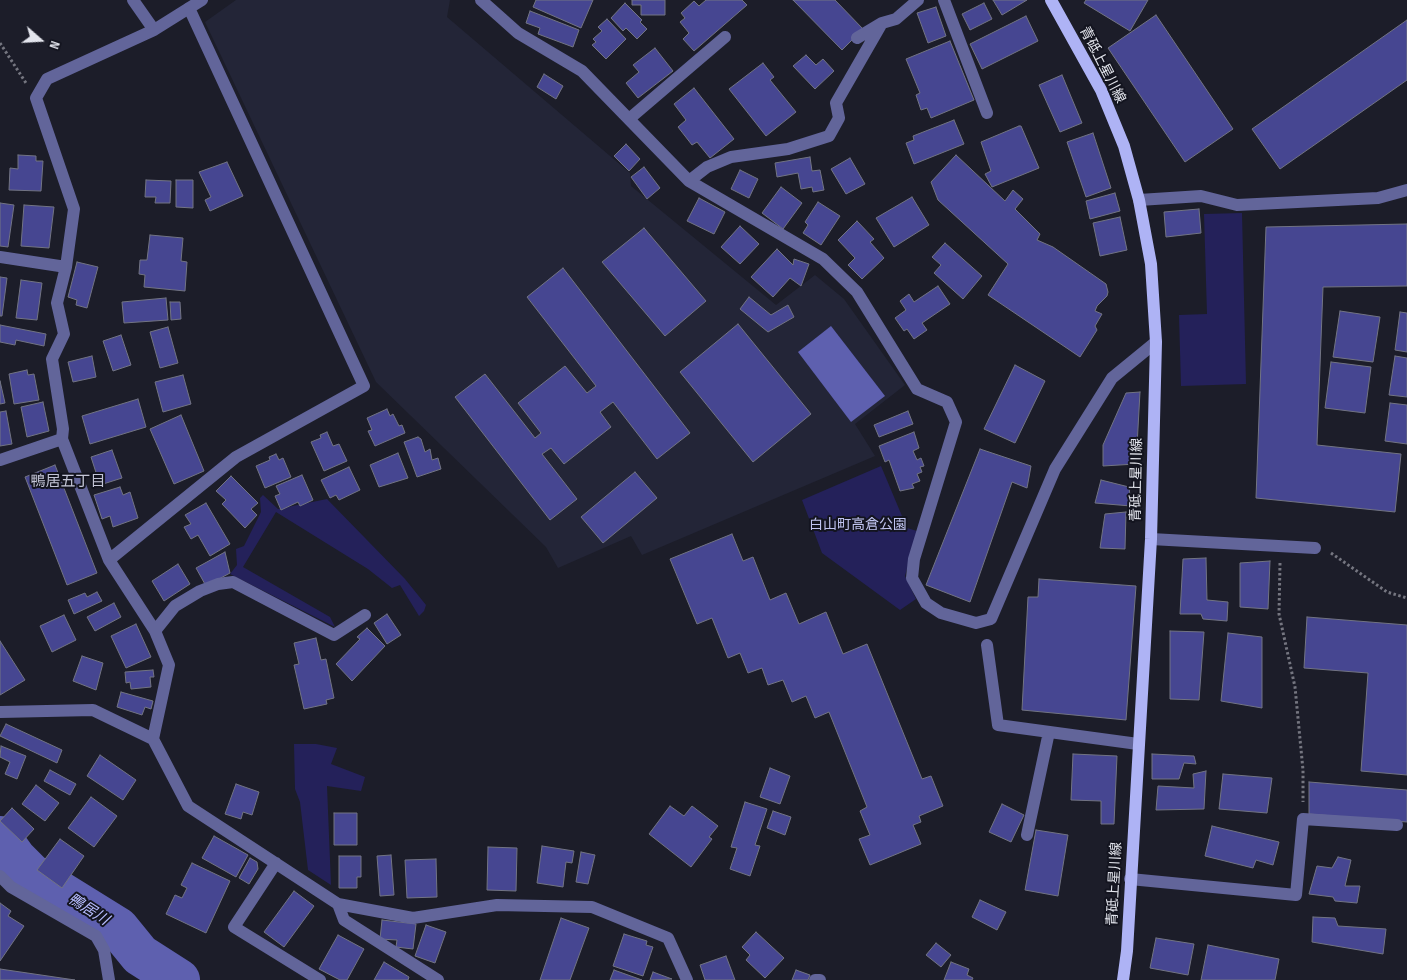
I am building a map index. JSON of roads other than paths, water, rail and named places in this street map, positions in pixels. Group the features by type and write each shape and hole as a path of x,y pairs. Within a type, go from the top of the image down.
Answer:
{"main road":[{"name":"青砥上星川線","path":"1051,0 1101,90 1124,146 1139,200 1151,264 1156,342 1151,539 1127,951 1123,980"}],"street":[{"path":"132,0 154,30"},
{"path":"153,739 169,665 155,631 109,560 62,439 52,359 64,334 57,303 66,267 74,209 36,98 47,79 154,30 202,0"},
{"path":"481,0 518,33 582,71 689,181 822,259 857,292 917,388 947,402 956,422 914,559 912,578 926,603 941,613 976,623 991,619 1055,469 1112,378 1156,342"},
{"path":"857,38 882,23 896,19 918,0"},
{"path":"944,0 986,113"},
{"path":"109,560 236,457 364,386 189,8"},
{"path":"689,181 707,167 731,157 788,149 829,136 839,118 836,103 882,23"},
{"path":"629,119 725,37"},
{"path":"1139,200 1201,196 1236,205 1378,198 1407,190"},
{"path":"0,257 66,267"},
{"path":"0,460 62,439"},
{"path":"1151,539 1315,548"},
{"path":"155,631 175,606 200,591 218,584 233,582 334,635 365,615"},
{"path":"987,645 998,725 1138,744"},
{"path":"0,712 93,710 153,739 188,806 338,904 412,918 497,905 592,907 668,938 687,980"},
{"path":"1027,834 1049,732"},
{"path":"1130,879 1296,895 1303,819 1396,825"},
{"path":"276,864 234,927 320,980"},
{"path":"0,876 11,887 96,936 104,950 109,980"},
{"path":"338,904 344,920 438,980"},
{"path":"815,980 820,980"}],"waterway":[{"name":"鴨居川","path":"0,837 15,858 31,874 118,928 140,955 179,980"}],"district":[{"name":"鴨居五丁目","path":"68,482"}],"park label":[{"name":"白山町高倉公園","path":"858,525"}]}
